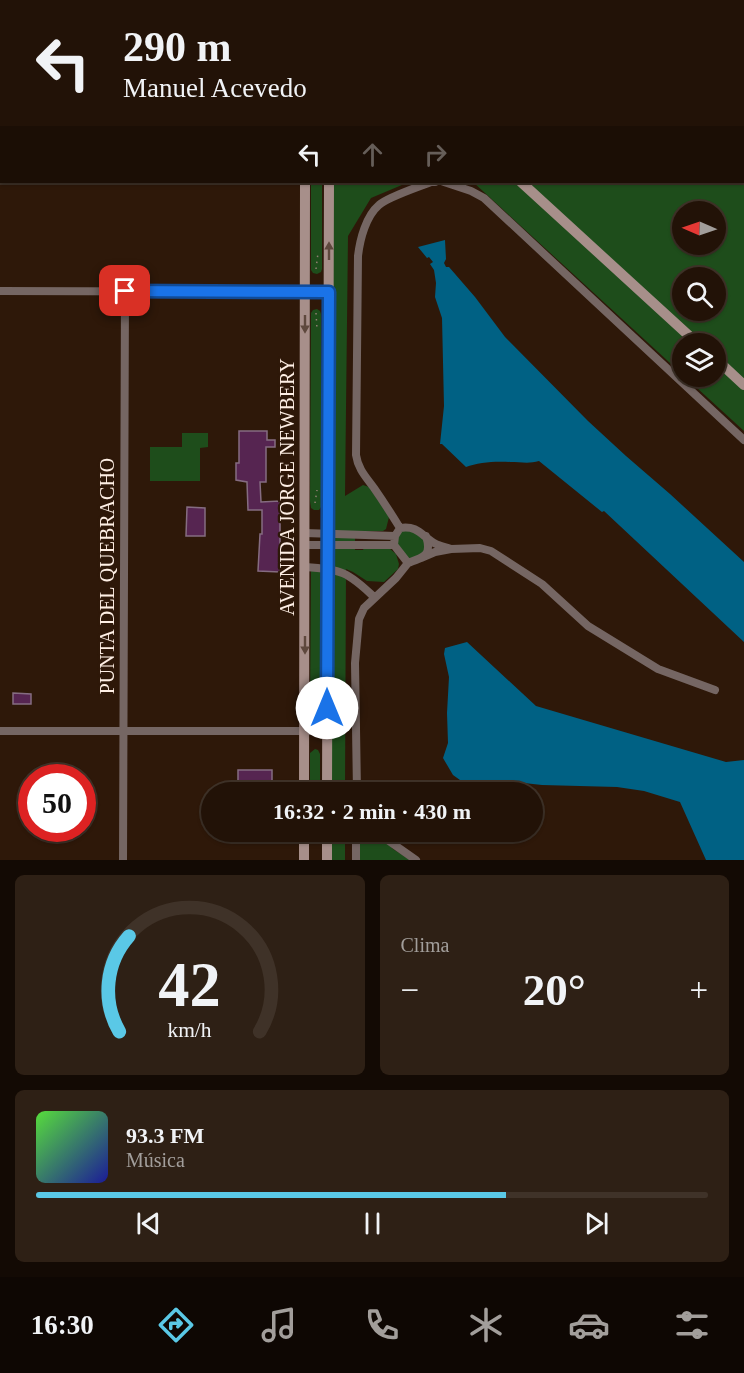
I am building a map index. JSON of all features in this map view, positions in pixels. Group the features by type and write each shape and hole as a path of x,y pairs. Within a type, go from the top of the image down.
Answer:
{"main road":[{"name":"AVENIDA JORGE NEWBERY","path":"304,782 306,183"},
{"name":"AVENIDA JORGE NEWBERY","path":"327,782 329,183"},
{"path":"522,183 686,333"},
{"path":"726,368 744,385"},
{"path":"304,842 304,860"},
{"path":"327,842 327,860"}],"street":[{"path":"400,528 357,463 358,256 360,243 372,213 381,203 429,183"},
{"path":"447,183 471,190 484,198 744,440"},
{"path":"0,291 329,292"},
{"name":"PUNTA DEL QUEBRACHO","path":"123,860 125,291"},
{"path":"408,563 394,545 395,536 400,528 416,529 436,544 450,549"},
{"path":"328,540 395,536"},
{"path":"422,558 428,552 426,536"},
{"path":"305,539 394,545"},
{"path":"357,782 355,663 359,619 364,608 396,578 408,563 435,552 480,548 491,551 542,584 588,626 658,669 715,690"},
{"path":"305,567 328,568 345,573 357,580 374,597"},
{"path":"0,731 327,731"},
{"path":"356,842 356,860"},
{"path":"390,842 416,860"}],"path":[{"path":"316,271 318,252"},
{"path":"316,312 318,337"},
{"path":"315,509 317,488"},
{"path":"315,711 317,688"}],"green space":[{"path":"311,183 322,183 322,269 317,274 311,270"},
{"path":"329,183 407,183 371,198 348,236 345,496 363,485 369,487 389,517 386,529 383,531 355,531 355,550 389,548 396,554 399,564 398,569 384,582 367,581 346,569 345,782 327,782"},
{"path":"474,183 744,183 744,431 696,387 726,387 726,333 672,333 672,365"},
{"path":"317,309 321,314 321,507 319,510 314,510 311,508 310,501 311,313"},
{"path":"182,433 208,433 208,447 200,448 200,481 150,481 150,447 182,447"},
{"path":"400,528 426,536 428,552 408,563 399,552 395,536"},
{"path":"311,569 322,569 321,710 318,713 310,709"},
{"path":"315,749 320,754 320,782 310,782 310,753"},
{"path":"327,842 345,842 345,860 327,860"},
{"path":"358,842 386,842 410,860 359,860"}],"water":[{"path":"445,240 446,259 444,263 446,267 449,267 475,297 505,337 588,421 744,562 744,642 604,511 602,512 539,461 487,462 466,467 440,444 444,406 442,318 435,297 436,283 434,270 430,264 433,262 418,247"},
{"path":"467,642 536,706 726,762 744,760 744,860 706,860 680,802 644,791 617,787 543,785 543,782 497,780 463,782 453,775 443,758 448,743 449,677 444,654 445,648"}],"building":[{"path":"239,431 267,431 267,440 275,440 275,447 266,447 266,482 260,482 261,502 280,501 280,572 258,571 262,510 248,510 247,482 236,480 236,463 239,463"},
{"path":"187,507 205,508 205,536 186,536"},
{"path":"13,693 31,694 31,704 13,704"},
{"path":"238,770 272,770 272,782 238,782"}],"route":[{"path":"125,291 329,292 327,708"}]}
